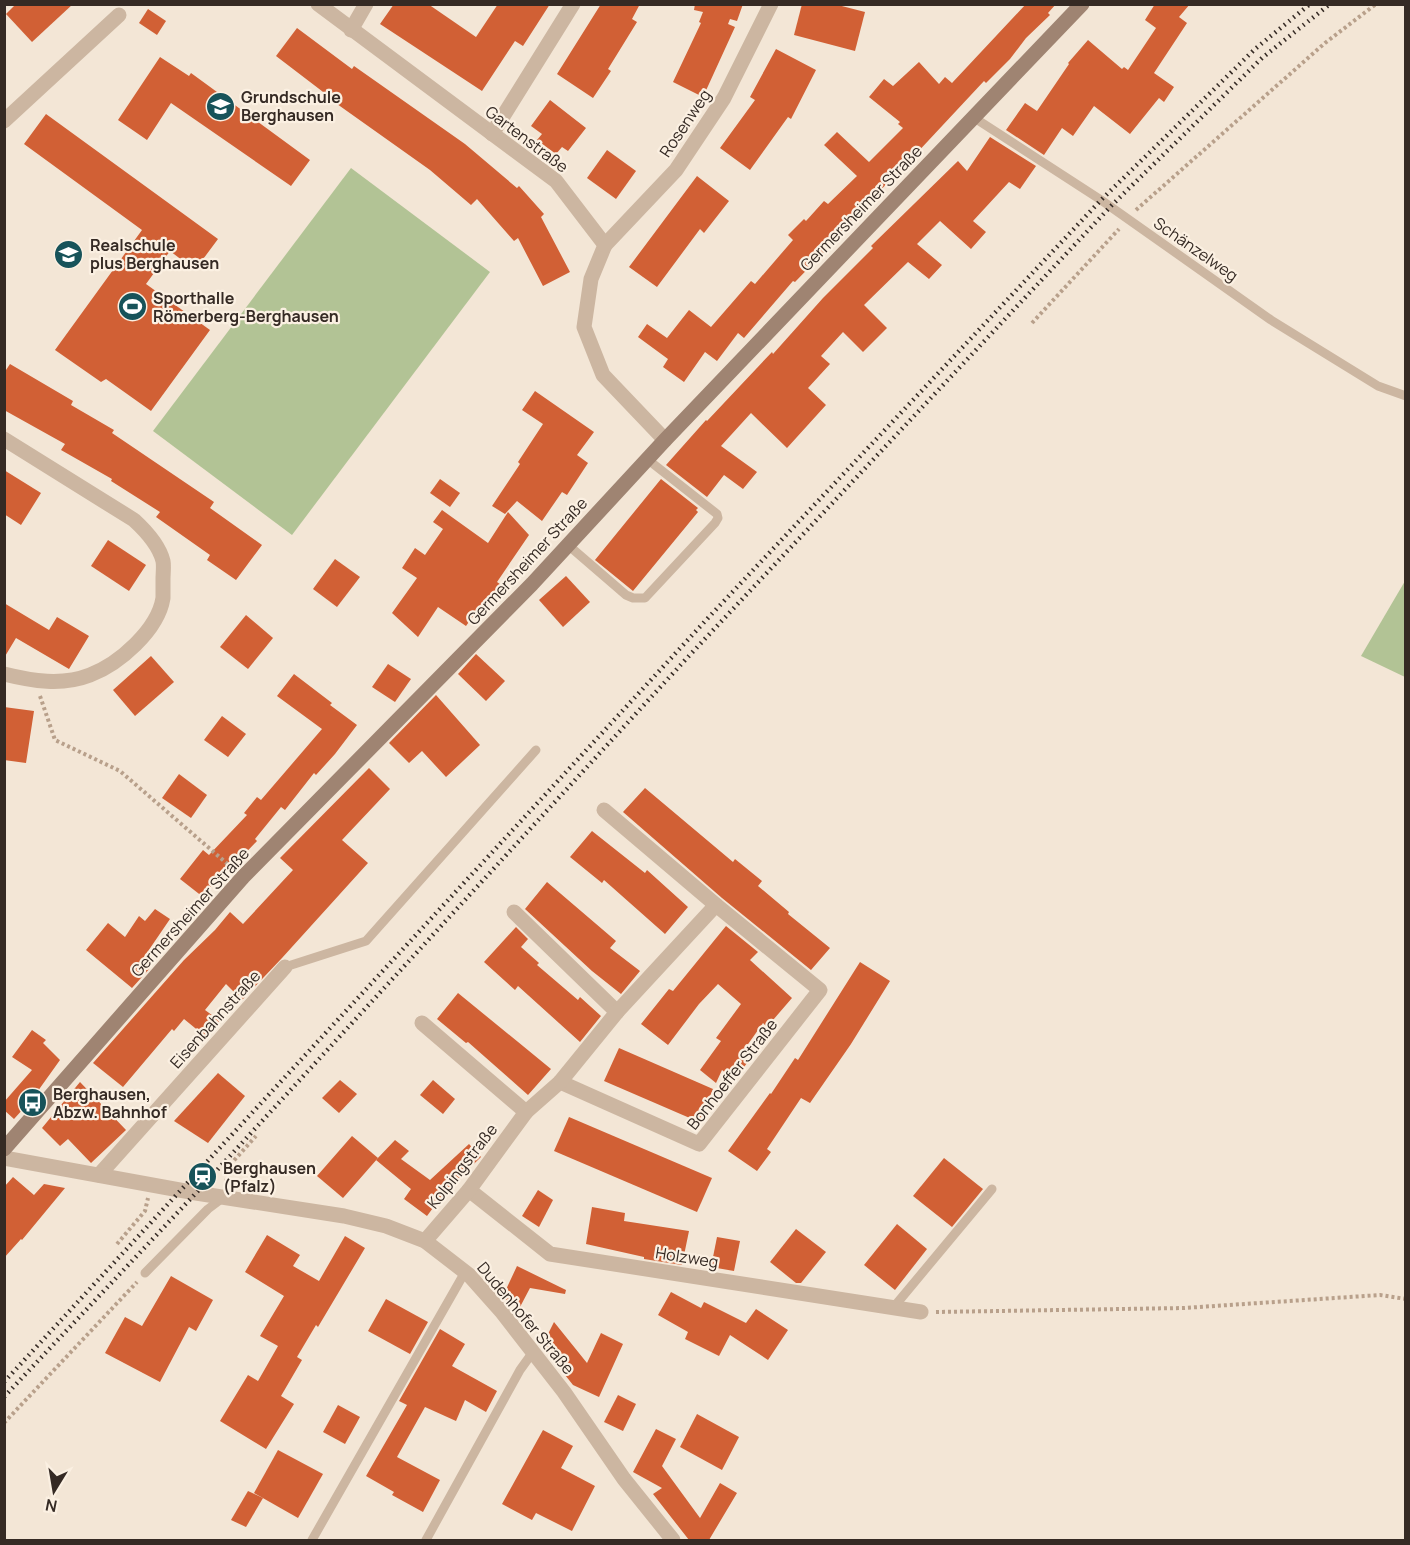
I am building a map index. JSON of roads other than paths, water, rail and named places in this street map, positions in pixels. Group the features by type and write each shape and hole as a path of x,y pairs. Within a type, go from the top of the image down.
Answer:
{"main road":[{"name":"Germersheimer Straße","path":"4,1149 243,877 532,584 665,440 1082,4"}],"street":[{"name":"Gartenstraße","path":"318,4 556,181 605,245"},
{"path":"351,30 366,4"},
{"path":"492,134 573,4"},
{"name":"Rosenweg","path":"605,245 676,170 724,98 771,4"},
{"path":"4,121 119,15"},
{"path":"605,245 591,279 584,327 603,375 665,440"},
{"path":"4,438 134,520 150,535 163,561 163,599 151,626 132,648 113,664 88,676 61,681 35,681 4,674"},
{"path":"603,810 716,904"},
{"name":"Bonhoeffer Straße","path":"560,1082 699,1144 820,990 716,904"},
{"name":"Kolpingstraße","path":"425,1241 469,1190 526,1112 560,1082 617,1012 716,904"},
{"path":"514,912 617,1012"},
{"name":"Eisenbahnstraße","path":"99,1175 285,967"},
{"path":"422,1023 526,1112"},
{"name":"Dudenhofer Straße","path":"4,1158 151,1185 344,1216 386,1226 425,1241 465,1272 501,1311 564,1392 624,1479 672,1540"},
{"name":"Holzweg","path":"469,1190 550,1254 921,1312"}],"lane":[{"name":"Schänzelweg","path":"973,117 1128,219 1271,320 1378,386 1406,396"},
{"path":"568,545 626,595 640,599 645,598 652,591 715,524 717,514 647,459"},
{"path":"285,967 366,941 536,750"},
{"path":"893,1308 992,1189"},
{"path":"145,1273 208,1209 224,1197"},
{"path":"312,1540 465,1272"},
{"path":"426,1540 520,1370 533,1352"}],"railway":[{"path":"4,1382 708,618 1101,200 1255,49 1310,4"},
{"path":"4,1397 196,1193 687,658 1111,206 1262,58 1330,4"}],"place":[{"name":"Grundschule Berghausen","path":"220,106"},
{"name":"Realschule plus Berghausen","path":"69,254"},
{"name":"Sporthalle Römerberg-Berghausen","path":"132,307"},
{"name":"Berghausen, Abzw. Bahnhof","path":"32,1103"},
{"name":"Berghausen (Pfalz)","path":"202,1177"}]}
